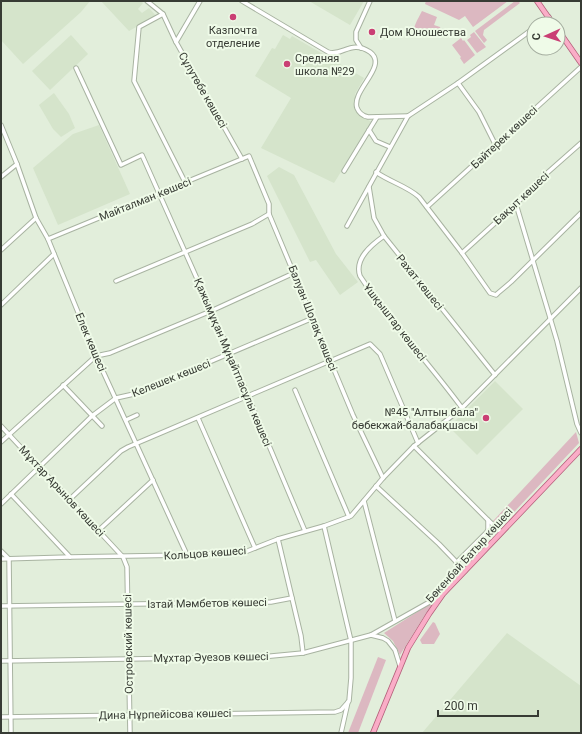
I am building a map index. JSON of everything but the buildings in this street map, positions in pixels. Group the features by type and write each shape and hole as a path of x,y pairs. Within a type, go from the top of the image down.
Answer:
{"main road":[{"path":"537,1 547,16"},
{"path":"566,41 581,63"},
{"name":"Бөкенбай Батыр көшесі","path":"374,733 408,648 432,609 443,594 581,449"}],"street":[{"path":"147,1 164,14 176,42"},
{"name":"Сұлутөбе көшесі","path":"200,1 176,42 242,159"},
{"path":"242,1 328,52 337,54 348,48 361,48 373,54 375,63 372,73 358,95 356,106 358,111 363,115 377,117 408,116"},
{"path":"361,48 356,40 356,32 370,1"},
{"path":"164,14 139,26 134,81 185,182"},
{"path":"347,226 408,116 458,83 526,34"},
{"name":"Бәйтерек көшесі","path":"427,207 581,67"},
{"name":"Қажымұқан Мұңайтпасұлы көшесі","path":"76,68 121,165 142,155 212,311 305,531"},
{"path":"458,83 479,112 495,144"},
{"path":"344,171 377,117"},
{"name":"Елек көшесі","path":"1,125 17,164 36,218 48,239 96,356 187,556"},
{"path":"369,130 376,141 390,148"},
{"name":"Бақыт көшесі","path":"462,252 581,143"},
{"name":"Майталман көшесі","path":"48,239 249,156"},
{"name":"Балуан Шолақ көшесі","path":"249,156 269,204 269,214 353,415 382,478"},
{"path":"1,177 17,164"},
{"path":"376,172 388,180 414,192 462,252 490,293 493,295 498,293 534,260 581,213"},
{"name":"Рахат көшесі","path":"369,186 374,218 384,236 495,374"},
{"path":"516,204 534,260 561,355 577,424 581,433"},
{"path":"116,281 179,254 186,253 252,224 269,214"},
{"path":"1,250 36,218"},
{"name":"Ұшқыштар көшесі","path":"384,236 372,244 366,251 359,267 360,276 462,408"},
{"path":"1,306 54,254"},
{"path":"1,442 96,356 110,352 212,311 294,273"},
{"name":"Кольцов көшесі","path":"1,560 70,557 187,556 245,552 278,539 349,517 382,478 414,446 462,408 581,288"},
{"name":"Келешек көшесі","path":"116,398 134,394 313,318"},
{"path":"70,499 121,451 370,344 380,354 418,443"},
{"path":"63,385 102,426"},
{"path":"295,390 349,517"},
{"path":"1,504 92,416 116,398"},
{"path":"126,420 137,415"},
{"path":"198,418 255,548"},
{"name":"Мұхтар Арынов көшесі","path":"1,426 123,557"},
{"path":"414,446 501,532"},
{"path":"99,530 153,480"},
{"path":"376,486 439,544 465,571"},
{"path":"11,494 70,557"},
{"path":"364,501 395,621"},
{"path":"456,563 486,533 488,530 488,520"},
{"path":"324,526 351,641 352,678 349,701 341,733"},
{"path":"278,539 301,636 303,653"},
{"path":"1,551 9,559 10,733"},
{"name":"Островский көшесі","path":"123,557 127,567 130,733"},
{"name":"Мұхтар Әуезов көшесі","path":"1,661 260,657 303,653 351,641 371,634 443,594"},
{"name":"Ізтай Мәмбетов көшесі","path":"1,606 271,602 292,598"},
{"path":"371,634 388,641 395,650 400,666"},
{"name":"Дина Нұрпейісова көшесі","path":"1,717 335,712 341,710 349,701"}],"shaded area":[{"path":"1,1 90,1 81,12 23,64 1,40"},
{"path":"101,1 141,1 143,3 138,9 142,13 149,8 156,16 129,31"},
{"path":"309,1 364,1 350,25"},
{"path":"426,1 508,1 473,27 465,16 459,20 425,4"},
{"path":"515,1 520,3 484,30 483,35 487,40 484,43 475,31"},
{"path":"422,11 437,17 434,25 440,27 441,30 435,34 431,33 429,35 413,37 414,27"},
{"path":"474,32 486,47 477,53 467,40"},
{"path":"71,35 88,54 50,90 32,71"},
{"path":"283,35 290,39 292,36 364,78 355,94 355,107 359,115 372,122 334,183 261,148 291,98 255,76 272,48 275,49"},
{"path":"461,38 475,55 464,64 460,58 461,57 452,45"},
{"path":"54,93 69,114 75,128 61,137 53,129 39,105"},
{"path":"99,125 130,194 58,225 33,168 73,134"},
{"path":"279,167 294,175 336,254 358,282 340,295 316,260 310,262 267,176"},
{"name":"№45 \"Алтын бала\" бөбекжай-балабақшасы","path":"495,381 523,409 477,455 449,427"},
{"path":"576,432 579,443 500,527 493,521"},
{"path":"436,600 400,655 393,641 384,633"},
{"path":"433,622 435,623 440,634 434,644 422,644 420,640"},
{"path":"507,633 581,686 581,733 422,733"},
{"path":"378,657 386,660 358,733 348,733"}],"place":[{"name":"Казпочта отделение","path":"233,17"},
{"name":"Дом Юношества","path":"372,32"},
{"name":"Средняя школа №29","path":"287,64"},
{"name":"№45 \"Алтын бала\" бөбекжай-балабақшасы","path":"486,418"}]}
